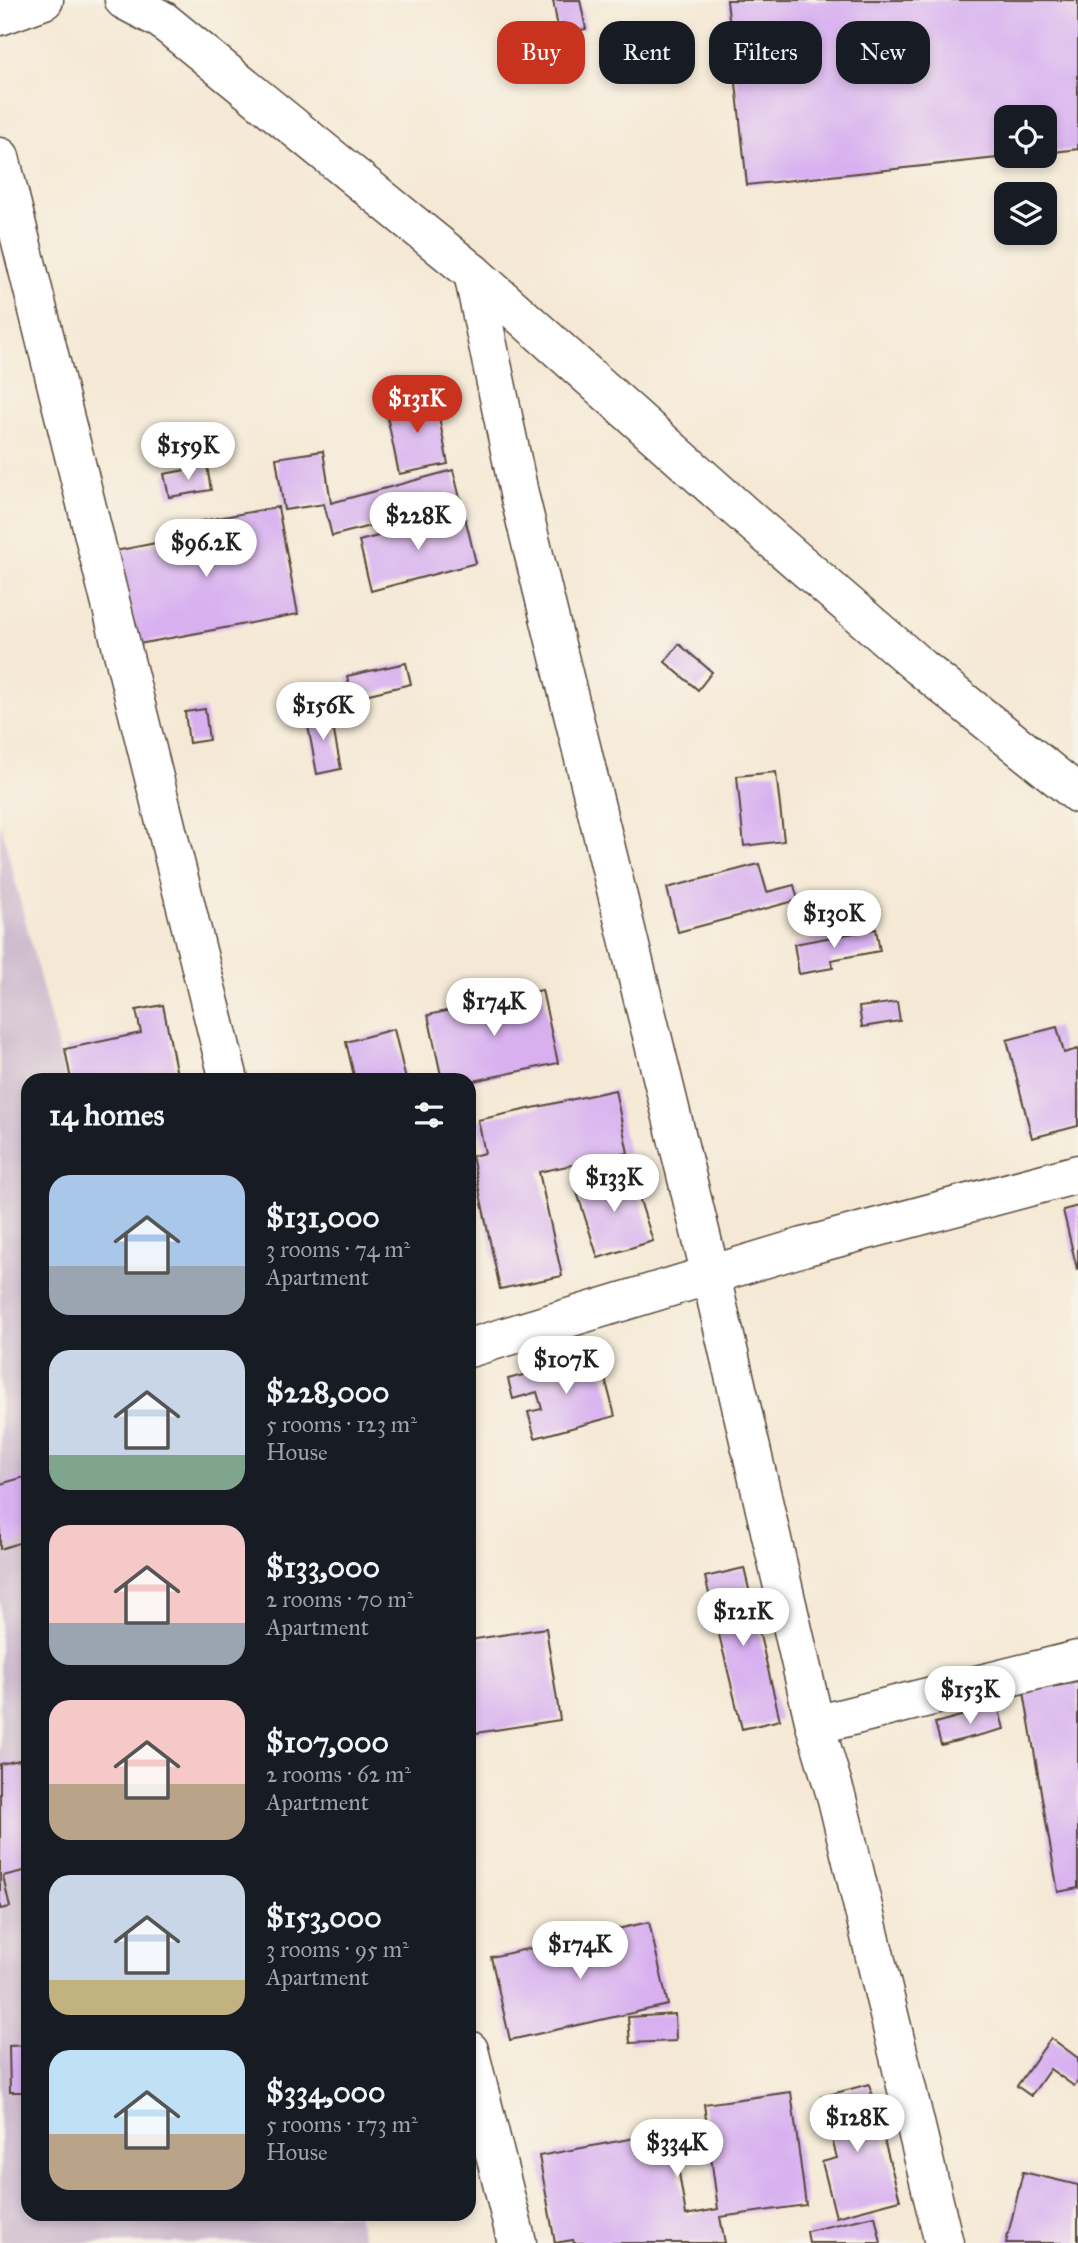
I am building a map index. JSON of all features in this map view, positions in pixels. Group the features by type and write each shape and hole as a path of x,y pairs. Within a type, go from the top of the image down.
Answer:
{"street":[{"path":"0,16 44,0"},
{"path":"124,0 162,20 473,273 814,576 919,666 1078,794"},
{"path":"0,157 227,1073"},
{"path":"473,273 520,498 710,1276 815,1725 837,1799 944,2243"},
{"path":"476,1346 803,1247 1078,1174"},
{"path":"815,1725 1078,1660"},
{"path":"476,2078 517,2243"}],"shaded area":[{"path":"0,822 64,1073 21,1073 21,2221 359,2221 365,2243 0,2243"}],"building":[{"path":"553,0 580,0 584,21 557,21"},
{"path":"727,0 1078,0 1078,149 1057,152 1057,105 994,105 994,158 747,185 736,84 822,84 822,21 729,21"},
{"path":"435,396 448,464 399,474 385,406"},
{"path":"323,451 331,503 453,470 461,502 332,536 324,504 284,510 276,458"},
{"path":"207,466 211,490 169,497 164,474"},
{"path":"278,507 298,614 128,646 110,552 194,538 191,523"},
{"path":"464,513 476,563 371,591 359,541"},
{"path":"679,644 712,672 698,690 665,662"},
{"path":"406,663 411,684 352,698 347,676"},
{"path":"205,709 209,740 189,743 185,712"},
{"path":"330,711 341,769 317,774 306,715"},
{"path":"776,772 784,841 744,846 737,776"},
{"path":"759,864 767,892 794,885 798,900 678,932 667,888"},
{"path":"876,929 880,951 831,960 833,968 799,974 794,944"},
{"path":"542,990 558,1063 476,1081 476,1073 440,1073 428,1015"},
{"path":"897,1002 900,1021 862,1027 859,1007"},
{"path":"163,1005 177,1073 70,1073 65,1049 141,1033 136,1010"},
{"path":"1057,1027 1064,1053 1078,1049 1078,1126 1032,1138 1007,1040"},
{"path":"394,1029 404,1073 353,1073 346,1042"},
{"path":"615,1090 628,1153 539,1172 562,1276 500,1289 476,1175 476,1155 485,1153 478,1120"},
{"path":"630,1169 653,1241 598,1258 575,1186"},
{"path":"1078,1206 1078,1269 1077,1269 1063,1210"},
{"path":"599,1355 615,1416 535,1438 528,1412 542,1409 537,1392 513,1399 508,1379"},
{"path":"21,1478 21,1542 0,1549 0,1484"},
{"path":"744,1568 780,1720 742,1729 705,1577"},
{"path":"546,1628 560,1720 476,1733 476,1639"},
{"path":"1078,1682 1078,1888 1058,1892 1024,1692"},
{"path":"998,1706 1004,1729 941,1745 935,1723"},
{"path":"20,1760 21,1765 21,1872 3,1876 10,1907 0,1909 0,1764"},
{"path":"649,1922 668,2005 510,2040 491,1957"},
{"path":"675,2014 676,2041 630,2043 628,2017"},
{"path":"1051,2038 1078,2058 1078,2081 1074,2086 1050,2069 1031,2096 1017,2086"},
{"path":"21,2045 21,2092 10,2092 9,2046"},
{"path":"869,2084 900,2200 836,2217 822,2162 837,2158 821,2097"},
{"path":"791,2092 806,2205 720,2217 725,2243 574,2243 573,2240 555,2243 539,2156 672,2131 686,2215 718,2209 704,2104"},
{"path":"1023,2172 1078,2185 1078,2243 1006,2243"},
{"path":"875,2216 881,2243 809,2243 807,2231"}]}
